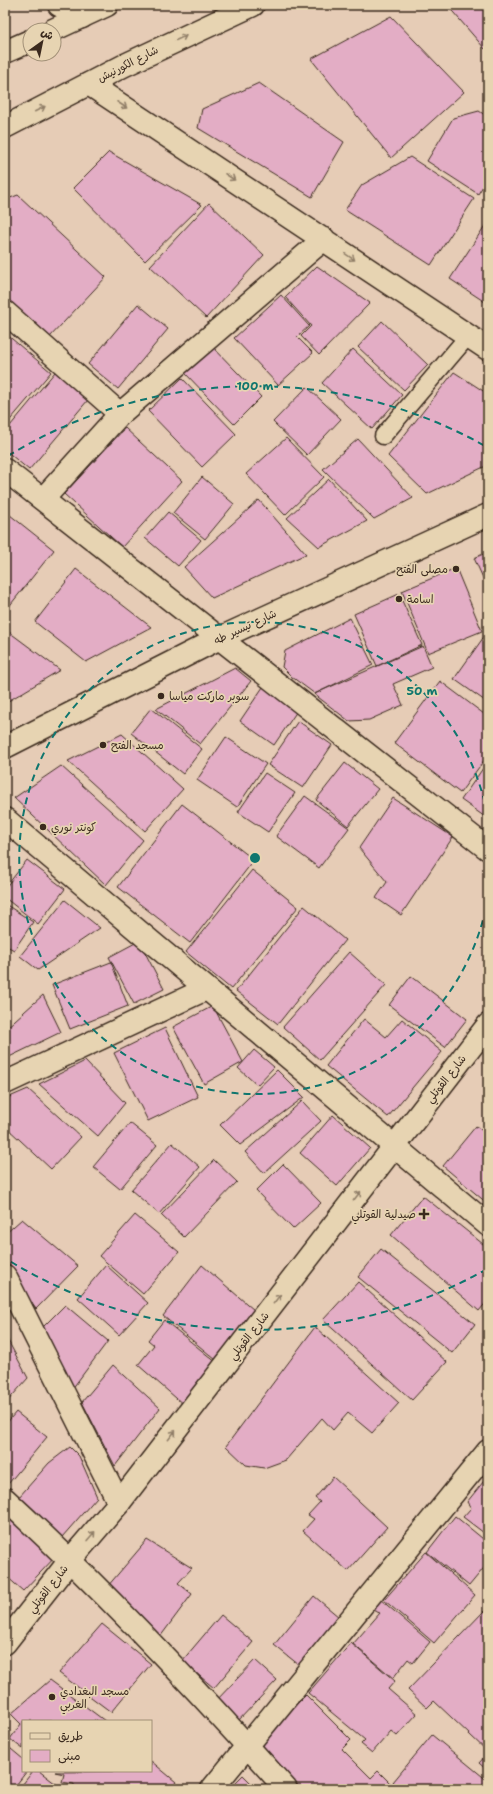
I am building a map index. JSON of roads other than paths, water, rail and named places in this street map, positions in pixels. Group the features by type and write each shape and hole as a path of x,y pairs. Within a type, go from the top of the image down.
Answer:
{"street":[{"path":"59,5 82,17"},
{"path":"62,26 107,5"},
{"name":"شارع الكورنيش","path":"5,127 125,65 254,5"},
{"path":"5,52 22,44"},
{"path":"89,84 488,349"},
{"path":"43,499 120,414 324,239"},
{"path":"5,312 120,414"},
{"path":"5,470 488,849"},
{"name":"شارع تيسير طه","path":"5,747 220,638 488,515"},
{"path":"5,819 488,1225"},
{"path":"5,1083 206,989"},
{"name":"شارع القوتلي","path":"5,1643 71,1559 120,1503 488,1025"},
{"path":"5,1276 120,1503"},
{"path":"212,1789 248,1747 488,1451"},
{"path":"5,1498 71,1559 286,1789"}],"lane":[{"path":"383,436 468,336"}],"place":[{"name":"مصلى الفتح","path":"456,569"},
{"name":"اسامة","path":"399,599"},
{"name":"سوبر ماركت مياسا","path":"161,696"},
{"name":"مسجد الفتح","path":"103,745"},
{"name":"كونتر نوري","path":"43,827"},
{"name":"صيدلية القوتلي","path":"424,1214"},
{"name":"مسجد البغدادي الغربي","path":"52,1697"}]}
